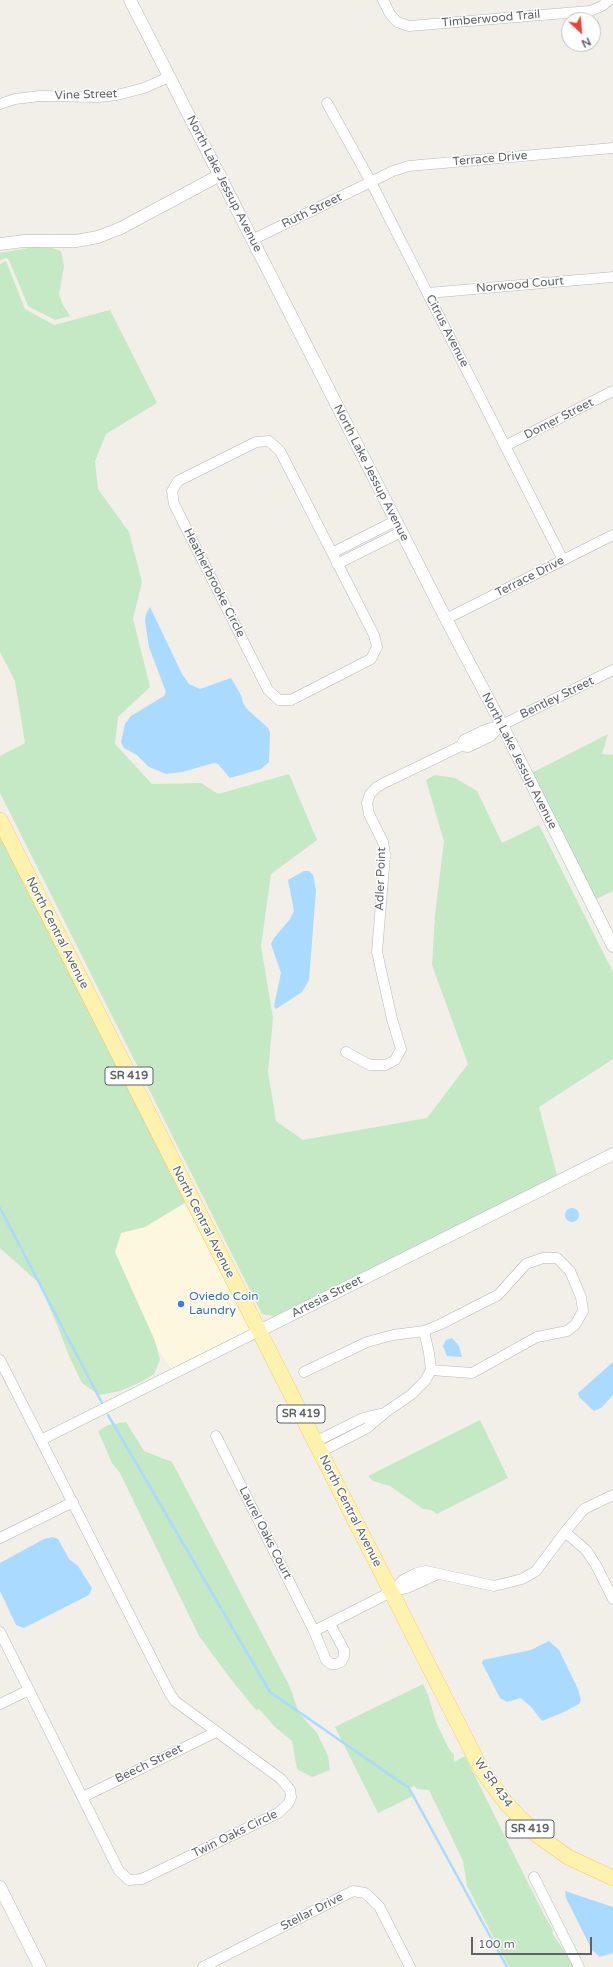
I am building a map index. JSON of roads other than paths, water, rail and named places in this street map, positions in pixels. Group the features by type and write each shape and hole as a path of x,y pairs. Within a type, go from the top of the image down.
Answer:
{"main road":[{"name":"North Central Avenue","path":"0,820 472,1753"},
{"name":"W SR 434","path":"472,1753 492,1786 522,1821 537,1835 568,1857 613,1878"}],"street":[{"name":"North Lake Jessup Avenue","path":"130,0 395,521 502,725 613,946"},
{"name":"Timberwood Trail","path":"382,0 390,14 397,22 409,26 590,11 602,6 609,0"},
{"name":"Vine Street","path":"0,104 15,99 40,96 99,97 117,95 144,88 169,77"},
{"name":"Citrus Avenue","path":"327,103 371,182 563,560"},
{"name":"Terrace Drive","path":"371,182 393,171 409,166 613,148"},
{"path":"0,244 24,241 76,241 98,237 121,228 220,175"},
{"name":"Ruth Street","path":"252,240 371,182"},
{"name":"Norwood Court","path":"428,293 613,277"},
{"name":"Domer Street","path":"505,446 613,391"},
{"name":"Heatherbrooke Circle","path":"269,441 280,451 337,564 374,635 377,647 371,659 291,700 279,700 268,690 174,504 172,491 178,482 256,442 269,441"},
{"path":"332,553 395,521"},
{"path":"337,564 401,532"},
{"name":"Terrace Drive","path":"446,620 613,535"},
{"path":"360,538 366,549"},
{"name":"Bentley Street","path":"502,725 613,670"},
{"name":"Adler Point","path":"346,1052 370,1065 386,1065 395,1060 401,1049 392,1019 377,952 385,855 383,842 369,814 367,803 370,794 377,787 461,746 464,740 487,729 502,725"},
{"name":"Artesia Street","path":"42,1440 613,1154"},
{"path":"304,1372 367,1342 393,1334 424,1331 441,1324 498,1295 526,1264 543,1258 557,1258 570,1271 581,1297 583,1311 575,1325 567,1331 537,1337 472,1373 431,1370"},
{"path":"317,1447 367,1428 386,1412 412,1394 425,1381 431,1370 424,1331"},
{"name":"Twin Oaks Circle","path":"0,1360 3,1376 42,1440 170,1694 175,1701 286,1784 291,1797 285,1808 136,1881 129,1880 119,1871 0,1632"},
{"name":"Laurel Oaks Court","path":"216,1436 314,1631 326,1660 331,1664 341,1662 344,1657 344,1650 330,1624"},
{"path":"314,1631 391,1592 407,1588 438,1574 494,1586 510,1583 536,1572 584,1509 613,1495"},
{"path":"0,1538 73,1502"},
{"path":"565,1532 589,1555 596,1565 613,1599"},
{"path":"0,1704 29,1690"},
{"name":"Beech Street","path":"83,1797 216,1732"},
{"path":"534,1877 579,1967"},
{"path":"0,1887 40,1967"},
{"name":"Stellar Drive","path":"203,1967 353,1892 365,1893 379,1906 410,1967"}],"water":[{"path":"150,607 182,674 189,684 200,689 231,678 247,709 268,728 270,733 269,762 261,769 230,778 218,764 214,763 182,772 166,774 149,767 137,755 124,748 121,742 125,724 131,716 164,696 166,692 149,647 145,621 146,614"},
{"path":"304,871 309,871 313,875 316,890 309,980 302,992 276,1009 274,1006 281,973 271,944 274,938 290,919 294,911 288,880"},
{"path":"569,1208 575,1208 579,1212 579,1218 575,1222 569,1222 565,1218 565,1212"},
{"path":"452,1338 459,1346 462,1357 447,1356 443,1346 446,1340"},
{"path":"613,1362 613,1395 601,1408 594,1411 579,1397 578,1393"},
{"path":"53,1537 58,1539 69,1559 78,1566 92,1588 89,1595 24,1628 16,1625 0,1591 0,1563 44,1539"},
{"path":"549,1641 559,1650 578,1689 581,1700 579,1704 542,1721 532,1708 521,1698 507,1702 500,1698 482,1663 483,1660 531,1650"},
{"path":"565,1891 613,1907 613,1953 600,1957 592,1950 566,1898"}],"waterway":[{"path":"0,1208 102,1403"},
{"path":"108,1415 270,1692 409,1788 507,1967"}],"place":[{"name":"Oviedo Coin Laundry","path":"181,1304"}]}
